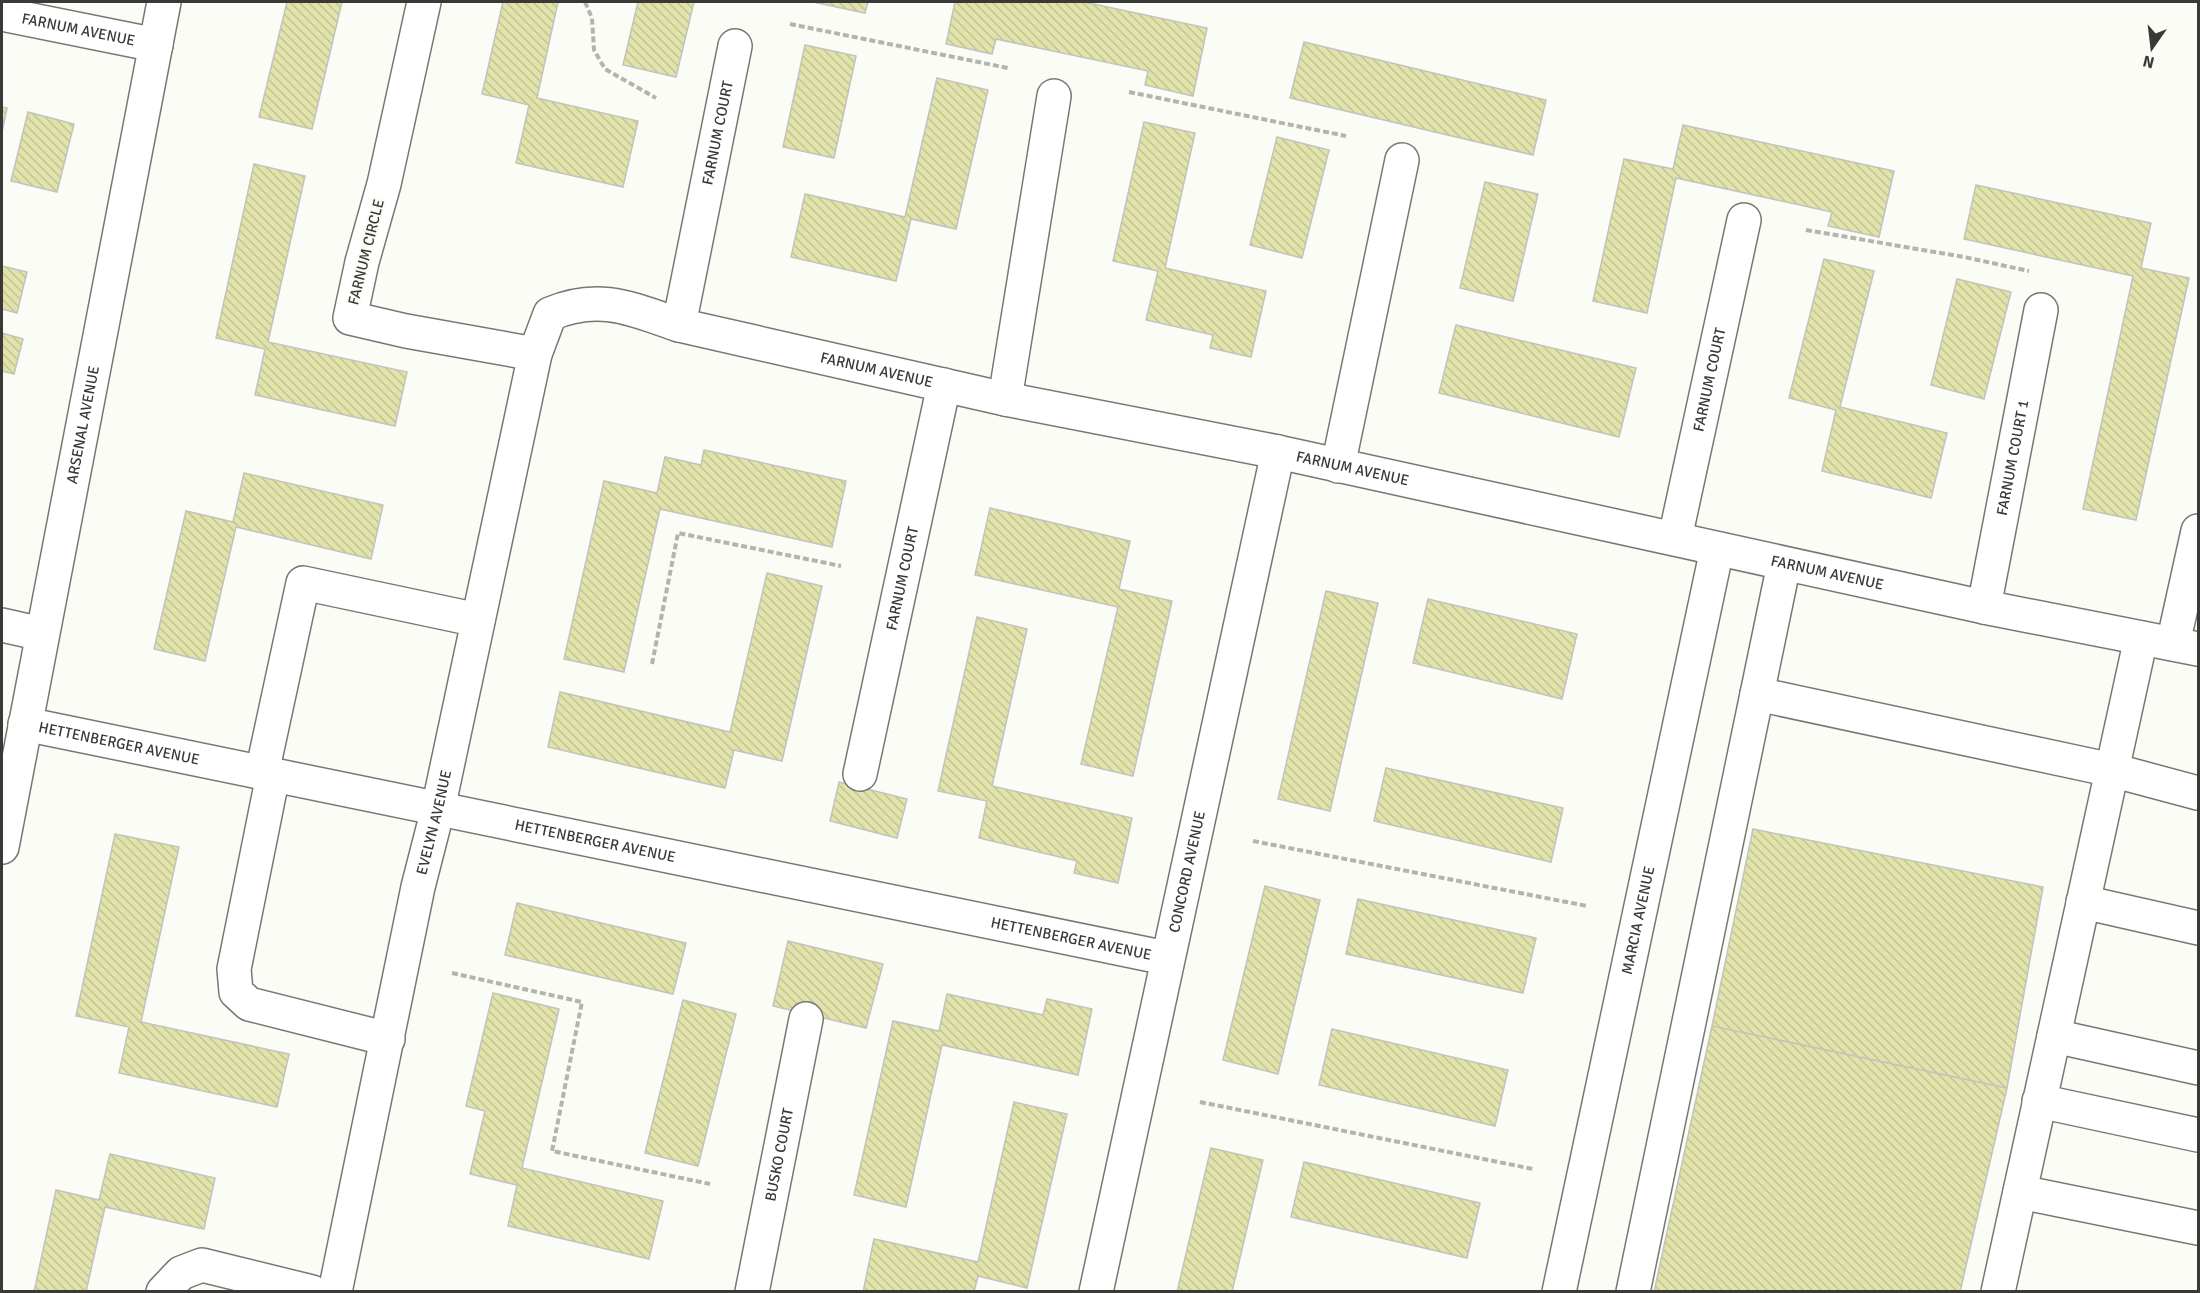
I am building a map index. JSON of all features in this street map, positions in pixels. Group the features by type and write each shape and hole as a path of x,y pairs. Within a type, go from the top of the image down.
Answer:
{"street":[{"name":"ARSENAL AVENUE","path":"2,847 164,2"},
{"name":"FARNUM CIRCLE","path":"424,2 384,184 362,262 350,318 406,331 535,354"},
{"name":"FARNUM AVENUE","path":"2,14 156,45"},
{"name":"FARNUM COURT","path":"679,326 735,46"},
{"path":"1005,399 1054,96"},
{"path":"1338,466 1402,160"},
{"name":"FARNUM COURT","path":"1675,538 1744,220"},
{"name":"FARNUM AVENUE","path":"535,354 550,314 570,306 602,303 630,308 679,326 944,386 1278,452 1984,608 2186,647"},
{"name":"FARNUM COURT 1","path":"1984,608 2041,310"},
{"name":"EVELYN AVENUE","path":"335,1292 418,887 438,809 535,354"},
{"name":"FARNUM COURT","path":"860,774 944,386"},
{"name":"CONCORD AVENUE","path":"1096,1292 1166,958 1278,452"},
{"path":"2186,647 2199,531"},
{"name":"MARCIA AVENUE","path":"1559,1292 1717,549"},
{"path":"1633,1292 1784,564"},
{"path":"388,1039 249,1004 236,992 234,969 303,583 478,620"},
{"path":"2,625 42,634"},
{"path":"1998,1292 2141,638"},
{"path":"1757,694 2112,770 2199,793"},
{"name":"HETTENBERGER AVENUE","path":"25,724 1166,958"},
{"path":"2083,902 2199,928"},
{"name":"BUSKO COURT","path":"752,1292 806,1019"},
{"path":"2054,1036 2199,1068"},
{"path":"2039,1101 2199,1135"},
{"path":"2020,1192 2199,1228"},
{"path":"163,1292 181,1273 202,1264 312,1292"}],"path":[{"path":"585,2 592,18 594,50 605,69 656,98"},
{"path":"790,24 1008,68"},
{"path":"1129,92 1346,135"},
{"path":"1806,230 1964,257 2029,271"},
{"path":"652,664 678,532 841,566"},
{"path":"1253,841 1587,906"},
{"path":"452,974 582,1002 552,1150 710,1184"},
{"path":"1200,1102 1533,1169"}],"building":[{"path":"287,2 342,2 312,129 259,117"},
{"path":"503,2 558,2 537,98 638,121 623,187 516,163 529,105 482,94"},
{"path":"638,2 694,2 676,77 623,65"},
{"path":"813,2 868,2 865,13"},
{"path":"955,2 1084,2 1207,28 1193,96 1145,85 1148,71 996,39 992,54 946,44"},
{"path":"1304,42 1546,100 1533,155 1290,98"},
{"path":"805,45 856,56 834,158 783,147"},
{"path":"937,78 988,90 956,229 911,219 896,281 791,257 805,194 905,217"},
{"path":"2,107 7,108 2,132"},
{"path":"28,112 74,124 57,192 11,181"},
{"path":"1144,122 1195,133 1165,268 1266,291 1251,357 1210,348 1213,335 1146,320 1158,271 1113,261"},
{"path":"1683,125 1894,171 1879,237 1828,226 1832,212 1676,178 1647,313 1593,301 1624,159 1673,169"},
{"path":"1277,137 1329,150 1302,258 1250,245"},
{"path":"254,164 305,176 268,342 407,372 395,426 255,395 265,349 216,338"},
{"path":"1485,182 1538,194 1513,301 1460,288"},
{"path":"1976,185 2151,223 2141,268 2189,278 2136,520 2083,509 2133,276 1964,239"},
{"path":"1824,259 1874,271 1840,407 1947,433 1931,498 1822,471 1836,410 1789,398"},
{"path":"2,266 27,272 17,313 2,309"},
{"path":"1957,279 2011,292 1984,399 1931,385"},
{"path":"1456,325 1636,368 1619,437 1439,393"},
{"path":"2,333 23,339 14,374 2,371"},
{"path":"704,450 846,481 832,547 660,509 624,672 564,659 604,481 657,493 665,457 701,465"},
{"path":"244,473 383,505 371,559 236,527 205,661 154,649 186,511 233,522"},
{"path":"990,508 1130,541 1119,589 1172,601 1133,776 1081,764 1118,607 975,575"},
{"path":"767,573 822,586 782,761 734,750 725,788 548,747 560,692 730,732"},
{"path":"1326,591 1378,603 1330,811 1278,799"},
{"path":"1428,599 1577,634 1562,699 1413,663"},
{"path":"977,617 1027,629 992,786 1132,818 1118,883 1074,873 1077,861 979,838 987,801 938,791"},
{"path":"1386,768 1563,808 1551,862 1374,821"},
{"path":"839,782 907,799 897,838 830,821"},
{"path":"1753,829 2043,887 2007,1088 1712,1026"},
{"path":"115,834 179,847 141,1022 289,1054 277,1107 119,1073 129,1027 76,1016"},
{"path":"1265,886 1320,900 1278,1074 1223,1060"},
{"path":"1358,899 1536,938 1523,993 1346,954"},
{"path":"517,903 686,943 673,994 505,955"},
{"path":"788,941 883,964 866,1028 773,1006"},
{"path":"493,993 559,1009 522,1168 663,1201 649,1259 508,1226 517,1185 470,1174 485,1111 466,1106"},
{"path":"947,994 1043,1015 1047,999 1092,1009 1078,1075 942,1045 906,1207 854,1195 893,1021 939,1031"},
{"path":"683,1000 736,1014 698,1166 645,1153"},
{"path":"1712,1026 2007,1088 1960,1292 1654,1292"},
{"path":"1332,1029 1508,1070 1495,1126 1319,1085"},
{"path":"1014,1102 1067,1114 1027,1288 978,1276 974,1292 863,1292 874,1239 978,1262"},
{"path":"1211,1148 1263,1160 1232,1292 1177,1292"},
{"path":"110,1154 215,1178 204,1229 105,1207 86,1292 34,1292 56,1190 99,1200"},
{"path":"1304,1162 1480,1203 1467,1258 1291,1217"}]}
